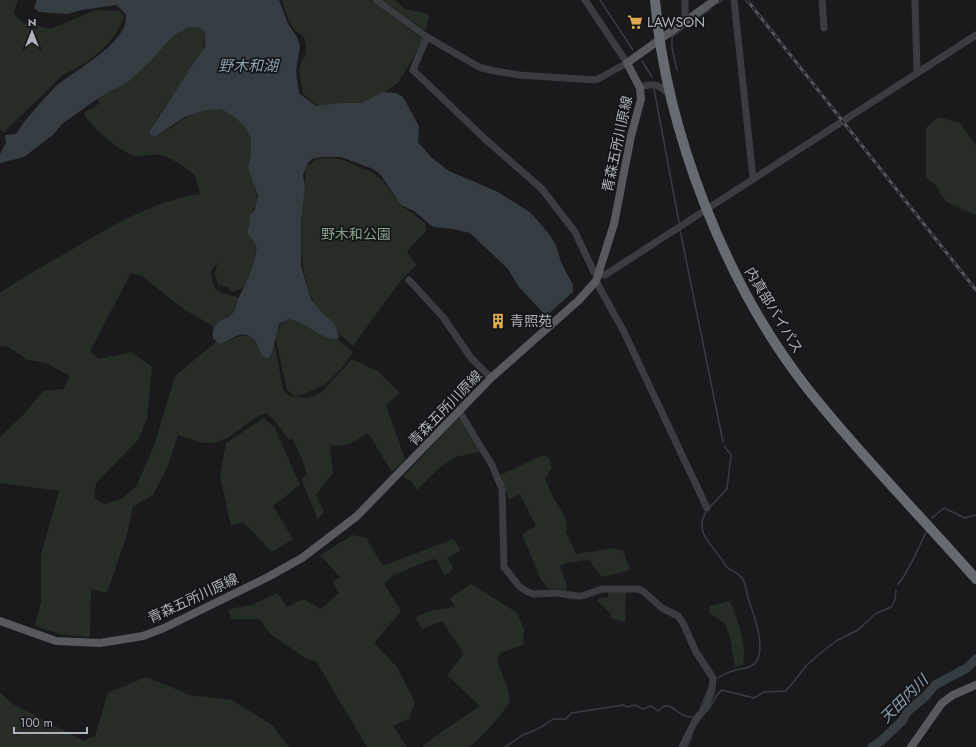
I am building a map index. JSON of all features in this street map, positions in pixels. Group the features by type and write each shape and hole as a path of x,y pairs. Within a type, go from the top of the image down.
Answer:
{"highway":[{"name":"内真部バイパス","path":"655,0 660,40 671,96 686,151 706,208 727,257 751,304 771,337 806,386 828,413 976,578"}],"main road":[{"path":"627,63 715,0"},
{"name":"青森五所川原線","path":"0,621 56,641 72,643 100,643 128,640 164,628 268,578 302,558 328,540 357,516 382,492 491,378 579,300 598,278 614,224 631,136 641,99 640,88 627,63"},
{"path":"911,747 942,703 953,694 976,685"}],"street":[{"path":"376,0 427,38 479,67 511,74 596,80 606,76 627,63 586,0"},
{"path":"685,0 685,21"},
{"path":"734,0 753,178"},
{"path":"822,0 824,28"},
{"path":"914,0 917,73"},
{"path":"598,278 631,259 706,208 976,35"},
{"path":"427,38 413,70 485,139 542,189 575,232 624,332 706,508"},
{"path":"640,88 646,85 655,85 662,87 671,96"},
{"path":"409,280 443,317 471,358 491,378"},
{"path":"459,411 492,465 502,489 504,567 519,586 533,594 557,593 577,596 582,596 602,589 638,589 643,591 662,608 678,616 683,622 696,652 711,672 714,682 706,707 695,721 682,747"}],"green space":[{"path":"0,0 18,0 13,14 23,22 51,29 95,10 119,11 124,16 115,35 100,51 83,64 64,74 4,132 0,128"},
{"path":"282,0 370,0 424,40 398,83 366,104 319,107 303,94 299,68 306,53 306,43 302,35 295,31 289,21"},
{"path":"382,0 395,0 405,9 429,14 426,31"},
{"path":"188,27 199,27 205,32 203,51 155,122 154,125 156,136 192,114 208,109 217,109 228,112 243,123 247,128 254,141 253,178 257,196 257,204 251,212 256,245 255,262 246,287 232,292 227,287 218,285 215,274 217,263 211,270 213,283 218,290 226,294 239,297 233,312 214,327 182,308 142,276 131,273 90,351 99,359 131,352 152,367 147,419 138,440 96,483 94,498 104,504 121,499 136,487 155,443 175,376 216,342 223,343 236,337 246,335 251,336 259,348 272,353 274,340 283,390 289,396 309,398 322,392 352,359 379,372 400,393 386,405 405,459 392,472 368,433 347,445 330,446 333,473 316,495 324,512 318,519 301,479 307,475 302,459 292,438 289,440 276,422 267,413 252,420 230,436 215,443 192,440 178,435 168,466 153,495 133,506 127,534 107,593 91,589 90,637 62,635 35,626 41,602 41,555 59,491 0,483 0,437 23,415 43,391 64,389 70,376 46,363 28,360 7,346 0,347 0,293 33,272 130,217 164,203 200,194 195,175 188,169 164,156 135,156 127,153 98,131 84,113 100,103 97,99 136,74 153,59 176,33"},
{"path":"938,117 960,123 976,146 976,215 946,202 935,184 926,178 926,128"},
{"name":"野木和公園","path":"330,158 344,160 373,173 383,181 401,205 425,223 426,231 407,251 416,265 401,280 353,346 319,312 309,290 304,273 301,238 306,167 317,159"},
{"path":"292,314 312,328 337,339 353,352 341,369 328,381 313,390 294,396 287,390 275,336 278,329"},
{"path":"458,417 480,452 455,457 439,468 417,490 412,482 403,477"},
{"path":"264,418 275,428 300,485 273,506 293,539 272,552 243,522 231,526 220,476 226,443"},
{"path":"544,455 549,459 552,467 545,479 565,518 567,527 566,532 576,554 613,548 623,551 630,568 628,571 602,577 589,560 567,563 560,566 567,586 566,590 548,588 541,580 522,534 536,526 520,494 509,500 500,475"},
{"path":"353,535 366,538 383,566 453,539 460,549 459,552 447,557 453,567 449,573 444,575 437,560 432,559 392,576 384,584 401,611 374,643 397,667 415,702 409,719 393,726 407,747 367,747 316,661 305,658 269,633 260,619 231,619 228,609 252,605 277,593 287,607 303,599 321,609 339,593 333,582 340,577 320,555"},
{"path":"471,584 516,612 524,629 523,645 500,653 497,661 509,693 509,702 491,726 468,747 422,747 434,737 480,706 447,675 464,654 442,621 422,629 415,618 429,611 455,607 450,598"},
{"path":"608,591 626,591 625,622 612,619 610,613 597,601 599,598 608,598"},
{"path":"730,601 741,632 744,648 743,665 735,667 730,637 725,624 710,613 709,606"},
{"path":"146,677 190,695 232,700 272,725 289,747 0,747 0,692 11,703 84,741 95,736 108,693"}],"water":[{"name":"野木和湖","path":"37,0 279,0 288,24 297,37 300,45 296,72 299,93 316,106 341,103 362,103 383,92 396,93 403,97 419,126 418,142 432,158 449,171 498,192 531,213 549,234 556,245 561,262 573,285 573,292 546,316 518,286 508,269 470,233 453,229 433,227 414,211 401,205 380,174 373,169 341,157 322,157 312,159 308,163 303,175 305,186 301,223 301,266 311,299 321,312 334,323 339,336 337,339 331,339 301,323 288,319 279,324 272,353 268,359 262,355 254,339 247,335 239,335 219,344 213,338 215,327 217,323 228,317 234,311 251,271 255,257 256,245 247,232 250,224 249,216 255,209 258,196 248,168 251,154 251,138 246,128 235,117 221,109 206,110 185,117 156,136 150,135 150,131 205,47 205,32 199,27 188,27 173,36 149,63 129,81 97,99 62,124 54,134 24,157 0,163 0,154 6,143 5,135 16,134 29,116 55,87 87,64 111,44 120,34 125,23 125,13 116,5 82,10 67,14 39,12 34,8"}],"waterway":[{"path":"600,0 633,50"},
{"path":"718,3 723,0"},
{"path":"693,21 711,9"},
{"path":"677,70 672,48 672,37 685,27"},
{"path":"642,61 652,77"},
{"path":"654,89 679,222"},
{"path":"680,230 723,442"},
{"path":"709,508 727,489 731,455 724,446"},
{"path":"932,518 944,508 965,518 976,515"},
{"path":"706,512 702,525 705,536 726,566 739,574 744,581 760,641 758,657 753,665 736,670 716,679"},
{"path":"898,584 903,578 927,531"},
{"path":"706,712 719,692 722,690 754,698 764,692 786,691 807,665 818,655 836,641 858,630 875,614 891,607 895,600 896,590"},
{"name":"天田内川","path":"872,747 881,741 902,721 908,711 926,696 935,685 967,668 976,659"},
{"path":"700,709 709,688"},
{"path":"505,747 523,735 538,729 553,719 566,719 571,713 624,705 627,707 635,705 643,709 651,706 658,711 664,706 669,706 682,715 689,717 694,717 697,713"},
{"path":"687,747 692,736"}],"railway":[{"path":"747,0 976,290"}],"place":[{"name":"LAWSON","path":"635,22"},
{"name":"青照苑","path":"498,321"}]}
